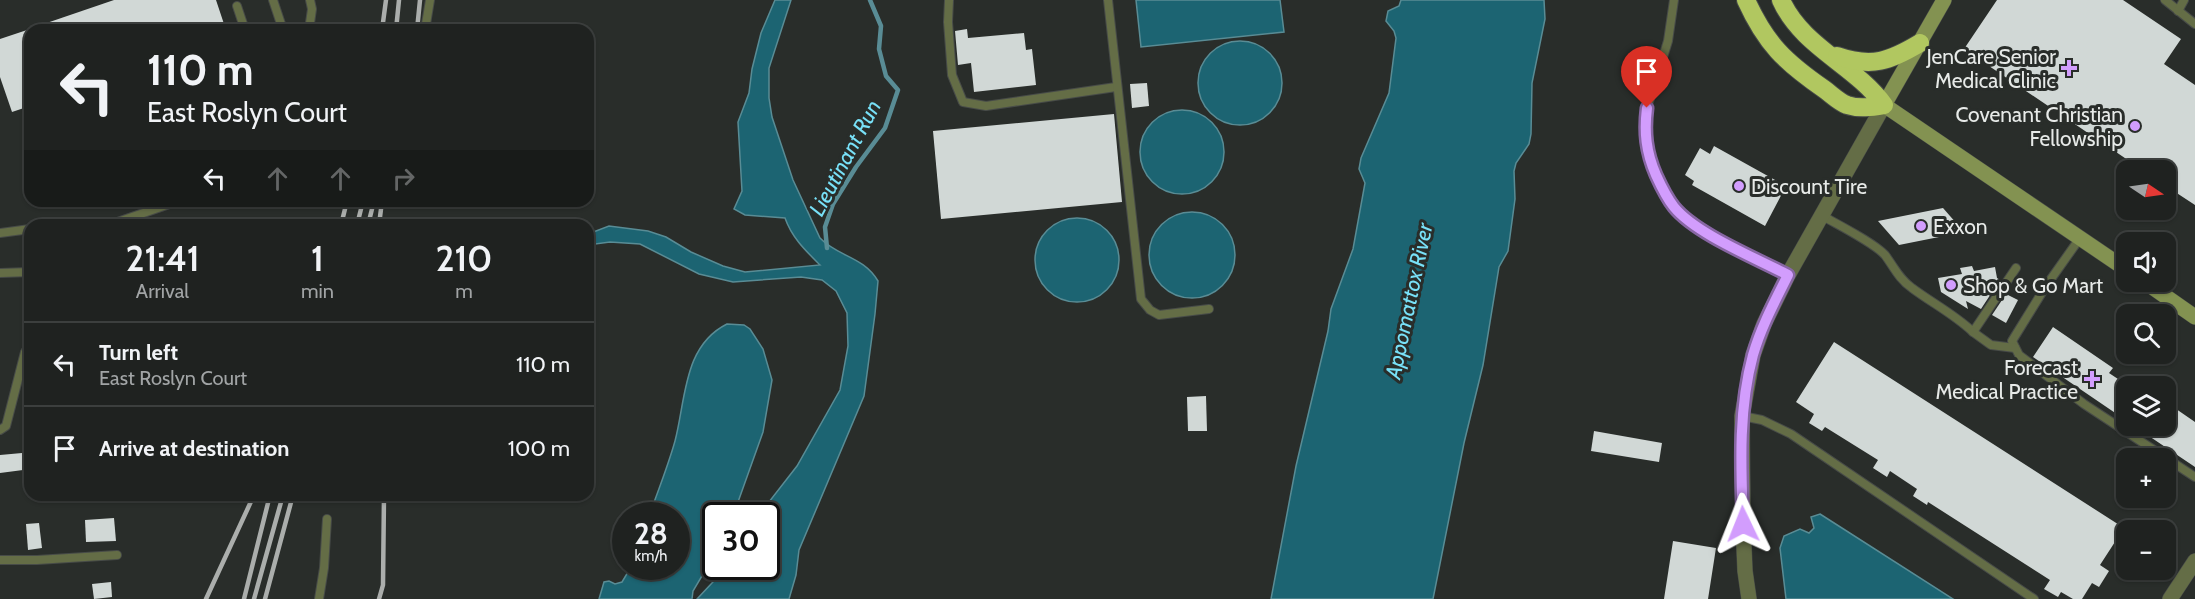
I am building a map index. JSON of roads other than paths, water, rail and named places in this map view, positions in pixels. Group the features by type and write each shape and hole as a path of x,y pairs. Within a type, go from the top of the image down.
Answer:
{"highway":[{"path":"1746,0 1766,39 1785,59 1810,79 1846,104 1865,108 1884,105 1869,86 1797,26 1781,0"},
{"path":"1826,52 1858,63 1877,62 1900,55 1920,43"}],"main road":[{"path":"1944,0 1884,105 2116,263"},
{"path":"2160,292 2195,316"}],"street":[{"path":"1749,599 1742,514 1742,416 1753,355 1764,324 1788,275 1884,105"},
{"path":"2170,599 2195,561"}],"lane":[{"path":"273,0 281,24"},
{"path":"310,0 312,9 310,24"},
{"path":"426,24 430,0"},
{"path":"949,0 948,22 952,75 963,102 986,106 1116,87"},
{"path":"1108,0 1141,299 1150,310 1160,315 1209,309"},
{"path":"1674,0 1668,41 1647,108 1646,138 1651,162 1668,199 1674,208 1691,223 1788,275"},
{"path":"2165,0 2195,24"},
{"path":"2178,10 2184,0"},
{"path":"237,6 243,24"},
{"path":"126,219 161,207"},
{"path":"1821,215 1885,255 1906,283 1960,320 1991,345 2015,348"},
{"path":"0,233 24,230"},
{"path":"2080,238 2046,286 2012,341 2015,348 2019,355 2084,404 2195,477"},
{"path":"1973,332 2016,268"},
{"path":"0,273 24,272"},
{"path":"0,430 6,426 24,356"},
{"path":"1742,416 1762,420 1791,434 2034,599"},
{"path":"319,599 324,568 327,519"},
{"path":"0,560 117,555"}],"water":[{"path":"775,0 791,0 769,68 769,98 772,117 793,180 820,238 865,266 878,281 875,314 864,396 799,550 796,575 789,599 697,599 715,580 780,580 780,502 769,502 797,466 840,390 848,346 847,313 836,291 822,280 801,277 733,282 699,274 640,244 610,242 594,244 594,232 609,226 648,231 666,237 691,252 723,266 745,272 820,265 795,238 785,218 745,215 734,209 742,191 738,122 749,93 761,33"},
{"path":"1136,0 1280,0 1284,32 1141,47"},
{"name":"Appomattox River","path":"1401,0 1544,0 1545,19 1532,83 1531,134 1529,144 1516,163 1514,171 1515,199 1508,251 1499,267 1483,365 1464,443 1433,599 1271,599 1296,466 1328,331 1331,309 1353,249 1365,183 1359,169 1361,158 1389,93 1396,38 1394,31 1386,21 1388,11 1399,6"},
{"path":"1240,41 1256,44 1270,53 1279,67 1282,83 1279,99 1270,113 1256,122 1240,125 1224,122 1210,113 1201,99 1198,83 1201,67 1210,53 1224,44"},
{"path":"1182,110 1198,113 1212,122 1221,136 1224,152 1221,168 1212,182 1198,191 1182,194 1166,191 1152,182 1143,168 1140,152 1143,136 1152,122 1166,113"},
{"path":"1192,212 1216,219 1228,231 1235,255 1228,279 1216,291 1192,298 1168,291 1156,279 1149,255 1156,231 1168,219"},
{"path":"1069,218 1085,218 1101,225 1112,236 1119,252 1116,276 1107,290 1085,302 1069,302 1053,295 1042,284 1035,268 1035,252 1042,236 1053,225"},
{"path":"727,324 744,325 750,329 763,349 772,380 763,432 738,502 702,502 702,576 693,591 692,599 599,599 604,582 609,581 615,584 623,580 690,580 690,502 654,502 675,441 694,360 702,346"},
{"path":"1820,514 1953,599 1786,599 1780,548 1784,536 1800,529 1809,533 1814,528 1811,517"}],"waterway":[{"name":"Lieutinant Run","path":"827,248 825,227 833,204 856,167 885,128 898,90 886,76 879,49 881,26 870,0"}],"railway":[{"path":"383,24 386,0"},
{"path":"397,24 399,0"},
{"path":"418,24 420,0"},
{"path":"342,219 346,207"},
{"path":"358,219 362,207"},
{"path":"370,219 372,207"},
{"path":"380,219 381,207"},
{"path":"206,599 251,501"},
{"path":"244,599 268,501"},
{"path":"254,599 281,501"},
{"path":"265,599 291,501"},
{"path":"379,599 383,585 384,501"}],"place":[{"name":"JenCare Senior Medical Clinic","path":"2069,68"},
{"name":"Covenant Christian Fellowship","path":"2135,126"},
{"name":"Discount Tire","path":"1739,186"},
{"name":"Exxon","path":"1921,226"},
{"name":"Shop & Go Mart","path":"1951,285"},
{"name":"Forecast Medical Practice","path":"2092,379"}]}
